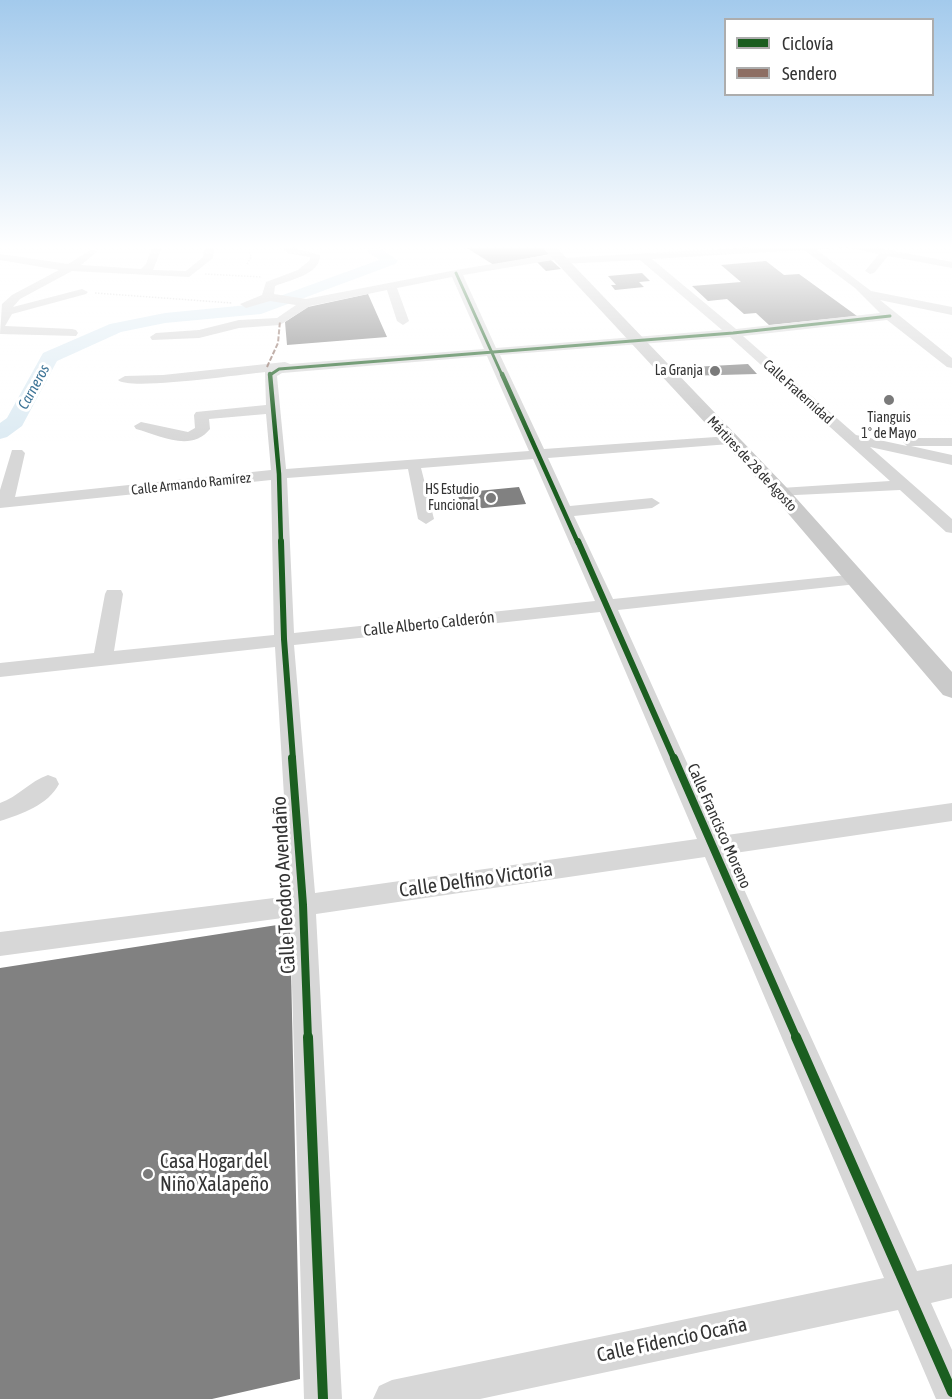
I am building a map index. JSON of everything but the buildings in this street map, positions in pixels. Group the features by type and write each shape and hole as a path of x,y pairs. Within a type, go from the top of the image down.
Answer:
{"main road":[{"name":"Mártires de 28 de Agosto","path":"611,310 637,341 781,493 952,688"}],"street":[{"path":"0,325 8,312 14,310"},
{"path":"156,337 199,334 239,324 280,321 292,310"},
{"path":"399,310 403,321"},
{"name":"Calle Francisco Moreno","path":"474,310 713,846 952,1392"},
{"name":"Calle Fraternidad","path":"706,310 849,437 906,484 952,528"},
{"path":"885,310 952,364"},
{"path":"125,380 163,379 267,367 312,364 324,366 733,333 891,316"},
{"path":"0,330 72,333"},
{"path":"12,344 34,330"},
{"path":"358,359 454,352 494,352"},
{"name":"Calle Teodoro Avendaño","path":"323,1399 303,905 284,639 279,474 270,374 273,371 324,366"},
{"path":"141,426 153,427 174,437 194,435 204,429 201,415 273,409"},
{"path":"849,437 952,460"},
{"name":"Calle Armando Ramírez","path":"2,503 279,474 730,440"},
{"path":"879,443 952,442"},
{"path":"2,503 17,453"},
{"name":"Calle Armando Ramírez","path":"381,466 415,470 492,463 506,458"},
{"path":"415,470 426,519"},
{"path":"781,493 906,484"},
{"path":"564,512 652,503"},
{"name":"Calle Alberto Calderón","path":"0,670 857,579"},
{"path":"103,659 114,594"},
{"path":"0,812 21,805 48,784"},
{"name":"Calle Delfino Victoria","path":"0,944 303,905 952,812"},
{"name":"Calle Fidencio Ocaña","path":"392,1399 952,1281"}],"waterway":[{"name":"Carneros","path":"0,433 15,422 50,357 116,328 165,318 247,310"}],"marked path":[{"path":"267,367 278,343 280,321"}],"cycle path":[{"path":"473,310 606,604 952,1392"},
{"path":"323,1399 303,905 284,639 279,474 270,374 279,369 733,333 890,316"}],"place":[{"name":"La Granja","path":"715,371"},
{"name":"Tianguis 1° de Mayo","path":"889,400"},
{"name":"HS Estudio Funcional","path":"491,498"},
{"name":"Casa Hogar del Niño Xalapeño","path":"148,1174"}]}
